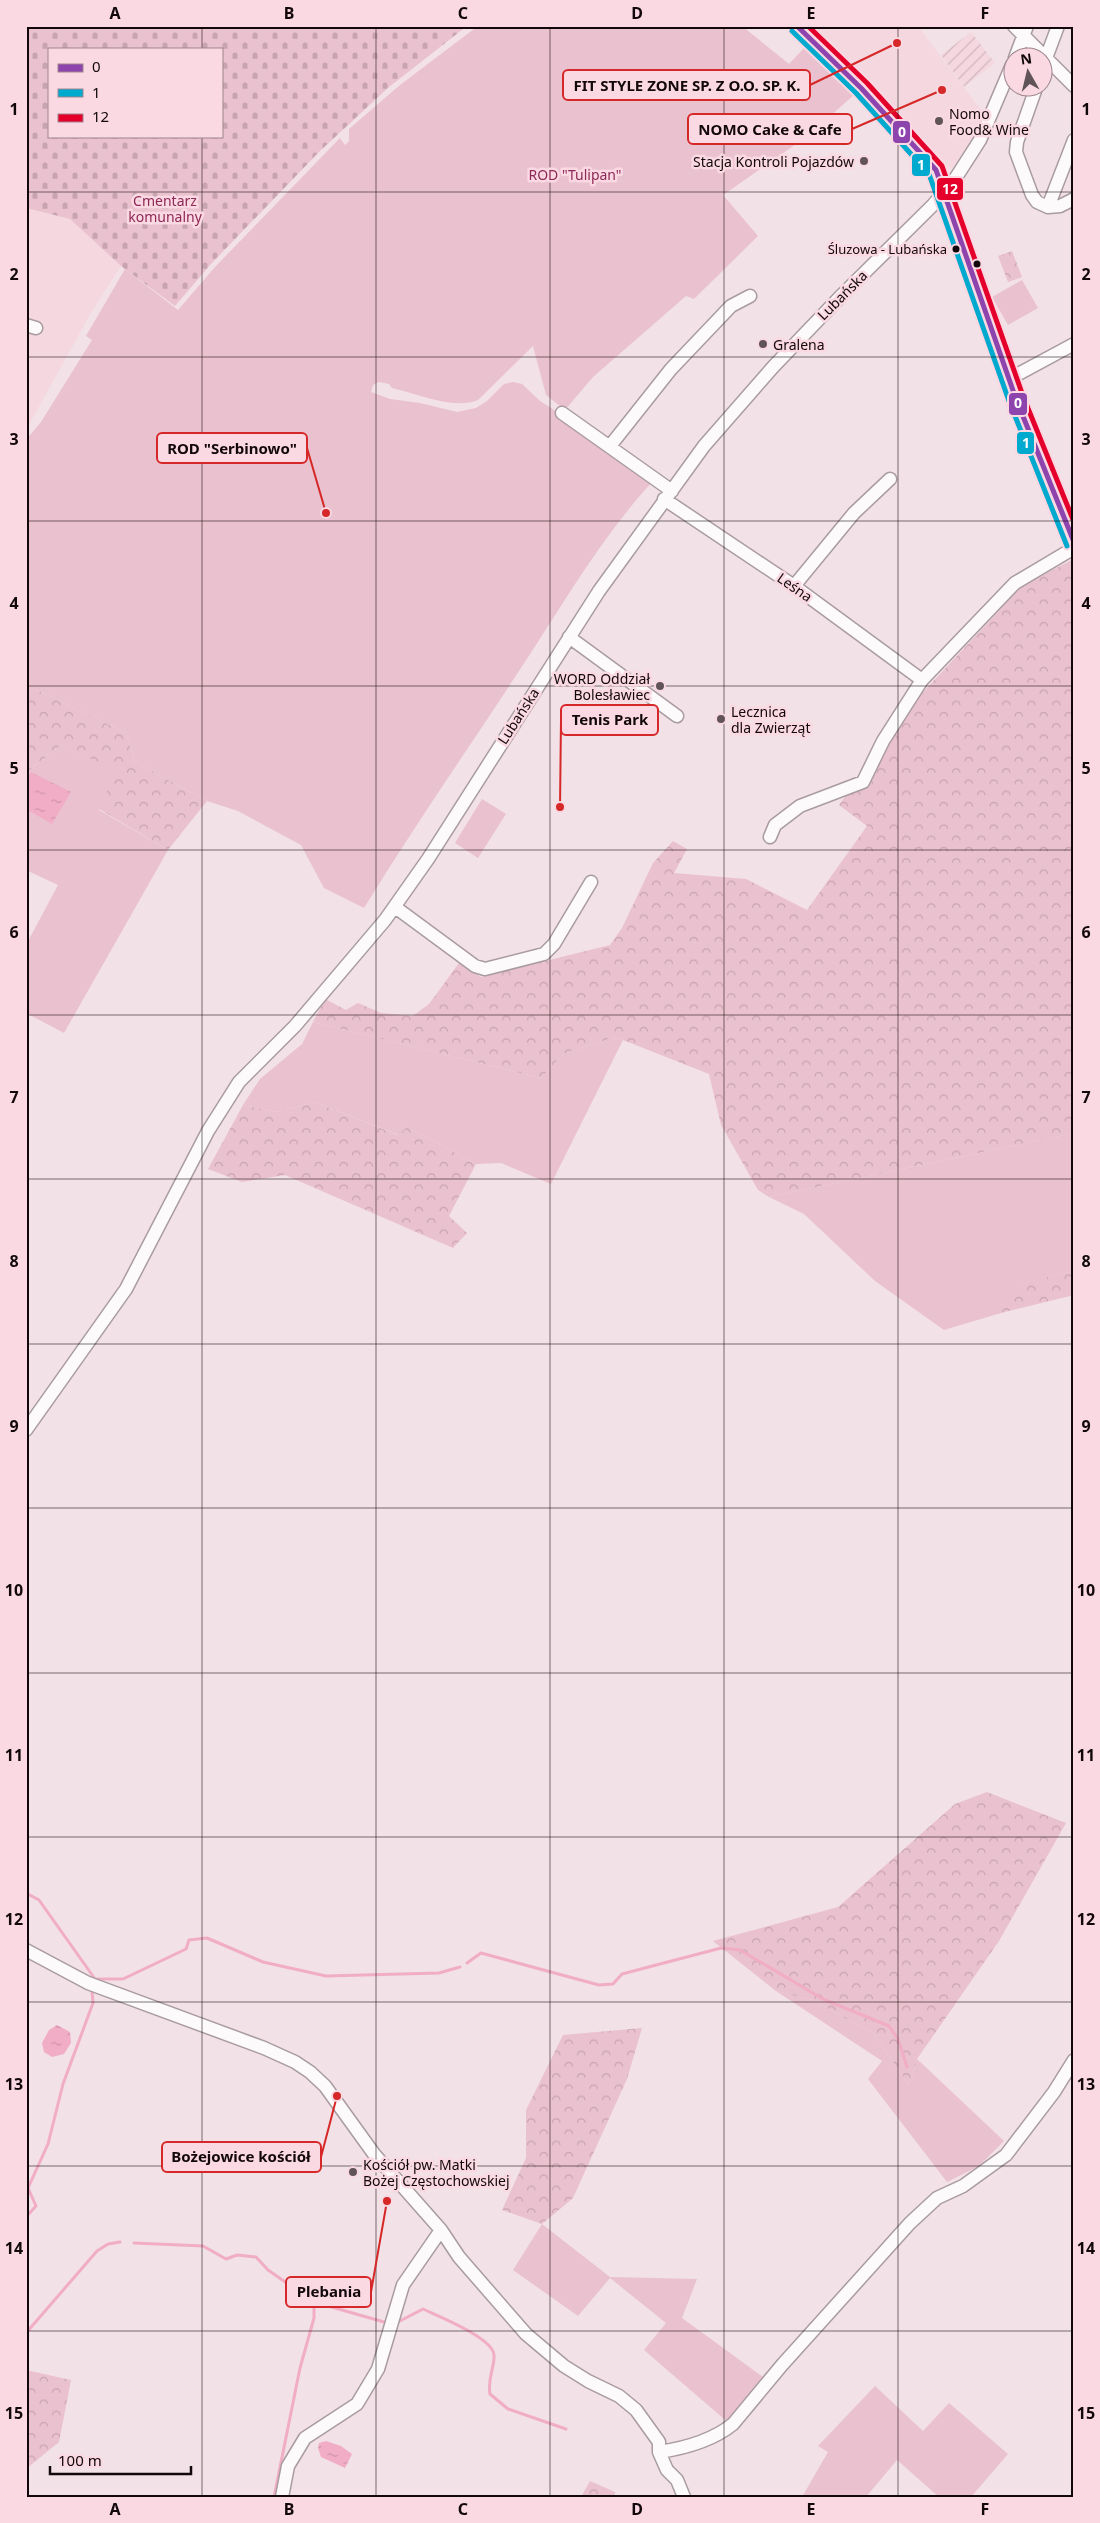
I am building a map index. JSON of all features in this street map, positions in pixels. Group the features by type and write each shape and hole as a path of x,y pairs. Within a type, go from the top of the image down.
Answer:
{"street":[{"path":"797,26 861,88 936,170 946,192 1009,379 1074,543"},
{"path":"1014,26 1025,31 1035,48"},
{"path":"1050,48 1058,26"},
{"path":"1019,48 1025,31"},
{"path":"1052,70 1074,86"},
{"name":"Lubańska","path":"26,1430 126,1289 208,1130 239,1082 295,1026 386,920 569,637 704,446 774,367 946,192 980,140 1002,88"},
{"path":"1032,98 1017,142 1016,152 1032,195 1037,202 1048,207 1060,206 1074,199"},
{"path":"1048,207 1074,140"},
{"path":"610,446 671,369 731,306 750,296"},
{"path":"1009,379 1074,344"},
{"path":"562,413 610,446 646,474 668,495"},
{"path":"794,586 854,513 890,479"},
{"name":"Leśna","path":"668,495 922,680"},
{"path":"770,837 775,825 800,806 829,793 857,786 863,782 883,741 922,680 1015,583 1074,548"},
{"path":"569,637 677,716"},
{"path":"395,907 475,966 485,969 544,954 554,944 591,882"},
{"path":"26,1950 88,1983 264,2048 302,2066 325,2086 374,2154 441,2230 459,2257 526,2334 578,2375 626,2401 659,2442 660,2452 667,2470 676,2480 684,2497"},
{"path":"660,2452 701,2442 725,2431 733,2424 782,2365 910,2224 937,2198 970,2182 1006,2155 1054,2092 1074,2060"},
{"path":"282,2497 288,2466 305,2438 357,2404 378,2370 403,2284 441,2230"}],"shaded area":[{"path":"803,26 918,26 986,117 965,157 961,156 953,168 937,164 873,91"},
{"path":"971,32 995,63 964,87 941,55"},
{"path":"26,208 70,219 121,266 92,311 26,430"}],"green space":[{"name":"Cmentarz komunalny","path":"26,26 467,26 389,87 320,151 211,264 175,306 121,266 70,219 26,208"},
{"name":"ROD \"Tulipan\"","path":"478,26 742,26 789,64 805,47 855,94 809,135 723,195 758,236 694,299 686,296 593,377 565,410 546,395 533,346 478,400 468,403 435,400 392,388 389,384 379,382 373,385 371,392 390,399 420,403 457,412 476,408 487,401 504,384 513,382 522,384 540,401 610,446 654,480 634,502 582,574 420,819 364,908 324,888 301,845 238,811 207,801 135,762 126,733 35,689 26,693 26,440 41,422 92,340 86,336 125,269 178,310 215,267 340,138 345,145 349,141 349,129 400,85"},
{"path":"1012,251 1022,277 1008,282 998,256"},
{"path":"1022,280 1038,308 1008,325 992,297"},
{"path":"1074,559 1074,1133 769,1197 758,1190 721,1125 709,1074 623,1040 612,1038 563,1054 541,1078 313,1022 325,999 346,1010 358,1003 381,1013 413,1016 429,1004 459,963 481,977 610,945 622,928 653,863 673,841 687,849 674,873 746,879 807,910 867,826 839,805 911,705 1024,584"},
{"path":"35,689 126,733 135,762 207,801 168,850 99,809 116,771 61,745 26,773 26,748 29,743 26,741 26,693"},
{"path":"61,745 117,771 99,810 168,850 64,1033 26,1013 26,945 58,885 26,870 26,773"},
{"path":"482,799 506,814 478,858 455,843"},
{"path":"313,1022 541,1078 563,1054 612,1038 623,1040 551,1184 501,1163 476,1164 407,1127 399,1135 315,1102 276,1112 243,1105 260,1079 302,1044"},
{"path":"315,1102 398,1135 407,1127 476,1164 449,1216 467,1233 453,1248 285,1175 242,1182 208,1169 243,1105 276,1112"},
{"path":"1074,1133 1074,1271 1015,1285 1001,1313 944,1330 875,1281 804,1214 769,1197"},
{"path":"1074,1271 1074,1295 1001,1313 1014,1285"},
{"path":"987,1792 1066,1823 999,1941 917,2059 909,2085 873,2033 812,2000 776,1991 713,1941 838,1907 955,1804"},
{"path":"776,1991 812,2000 873,2033 909,2085 917,2059 1004,2141 979,2166 947,2182 868,2079 882,2061"},
{"path":"642,2028 627,2079 573,2198 542,2224 502,2210 526,2158 526,2110 563,2035"},
{"path":"542,2224 610,2277 697,2279 682,2318 767,2380 731,2425 644,2350 666,2323 610,2278 578,2316 513,2270"},
{"path":"26,2370 71,2380 59,2442 26,2469"},
{"path":"875,2386 923,2431 949,2403 1008,2454 971,2497 939,2497 897,2460 866,2497 802,2497 828,2452 818,2446"},
{"path":"590,2481 615,2492 614,2497 581,2497"}],"water":[{"path":"31,772 71,792 52,824 26,809 26,779"},
{"path":"57,2025 70,2032 71,2043 64,2054 52,2057 44,2052 42,2043 49,2030"},
{"path":"326,2441 341,2446 352,2454 345,2468 321,2457 318,2448 319,2443"}],"waterway":[{"path":"26,1893 39,1900 95,1979 123,1979 186,1949 189,1940 207,1938 263,1962 326,1976 439,1973 460,1967"},
{"path":"467,1963 481,1953 599,1985 613,1984 622,1974 721,1948 740,1950 823,1999 889,2026 898,2039 907,2067"},
{"path":"26,2217 36,2206 28,2188 48,2144 63,2084 93,2003 92,1991"},
{"path":"26,2333 97,2251 108,2244 120,2242"},
{"path":"134,2243 203,2246 226,2259 237,2255 256,2257 268,2270 314,2302 314,2318 300,2368 274,2497"},
{"path":"314,2302 384,2322"},
{"path":"396,2323 423,2309 475,2335 491,2348 494,2355 489,2388 490,2394 508,2409 566,2429"}],"transit line":[{"name":"0","path":"797,26 861,88 936,170 1016,399 1074,542"},
{"name":"12","path":"808,26 867,83 942,166 1023,396 1074,522"},
{"name":"1","path":"792,31 856,93 929,174 1009,401 1067,546"}],"place":[{"name":"FIT STYLE ZONE SP. Z O.O. SP. K.","path":"897,43"},
{"name":"NOMO Cake & Cafe","path":"942,90"},
{"name":"Nomo Food& Wine","path":"939,121"},
{"name":"Stacja Kontroli Pojazdów","path":"864,161"},
{"name":"Śluzowa - Lubańska","path":"956,249"},
{"name":"Gralena","path":"763,344"},
{"name":"ROD \"Serbinowo\"","path":"326,513"},
{"name":"WORD Oddział Bolesławiec","path":"660,686"},
{"name":"Lecznica dla Zwierząt","path":"721,719"},
{"name":"Tenis Park","path":"560,807"},
{"name":"Bożejowice kościół","path":"337,2096"},
{"name":"Kościół pw. Matki Bożej Częstochowskiej","path":"353,2172"},
{"name":"Plebania","path":"387,2201"}]}
